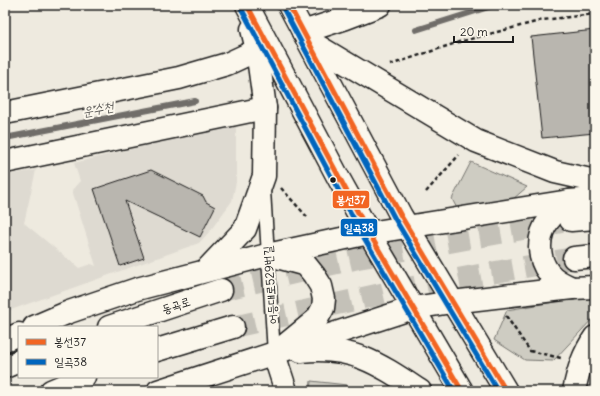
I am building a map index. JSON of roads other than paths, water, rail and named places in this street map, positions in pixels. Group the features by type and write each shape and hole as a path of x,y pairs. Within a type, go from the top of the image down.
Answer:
{"main road":[{"path":"206,270 245,229 271,181 265,108 257,50 246,5"},
{"path":"246,5 338,179 462,391"},
{"path":"289,5 401,216 506,391"},
{"path":"306,36 380,5"},
{"path":"306,36 362,74 476,141 554,172 595,181"},
{"path":"5,113 179,78 227,64 257,50"},
{"path":"5,162 265,108"},
{"path":"572,288 559,282 549,273 542,260 540,247 542,233 548,221 595,199"},
{"path":"36,326 69,312 137,289 268,254 369,233 408,226 570,211 595,218"},
{"path":"268,254 306,265 321,286 324,299 323,308 317,319 303,332 274,354"},
{"path":"158,391 413,308 572,288 595,287"},
{"name":"동곡로","path":"111,326 221,290"},
{"path":"158,350 233,327"},
{"path":"5,340 18,334"},
{"path":"574,391 586,350 595,337"},
{"path":"274,354 310,350 345,352 368,359 420,391"},
{"name":"어등대로529번길","path":"274,354 286,391"},
{"path":"5,367 18,361"},
{"path":"51,391 82,378"}],"lane":[{"name":"어등대로529번길","path":"271,181 268,254 274,354"}],"waterway":[{"name":"운수천","path":"416,30 495,5"},
{"name":"운수천","path":"5,138 195,101"}],"tunnel":[{"path":"221,290 358,258 562,222"},
{"path":"233,327 408,288 574,258"}]}
